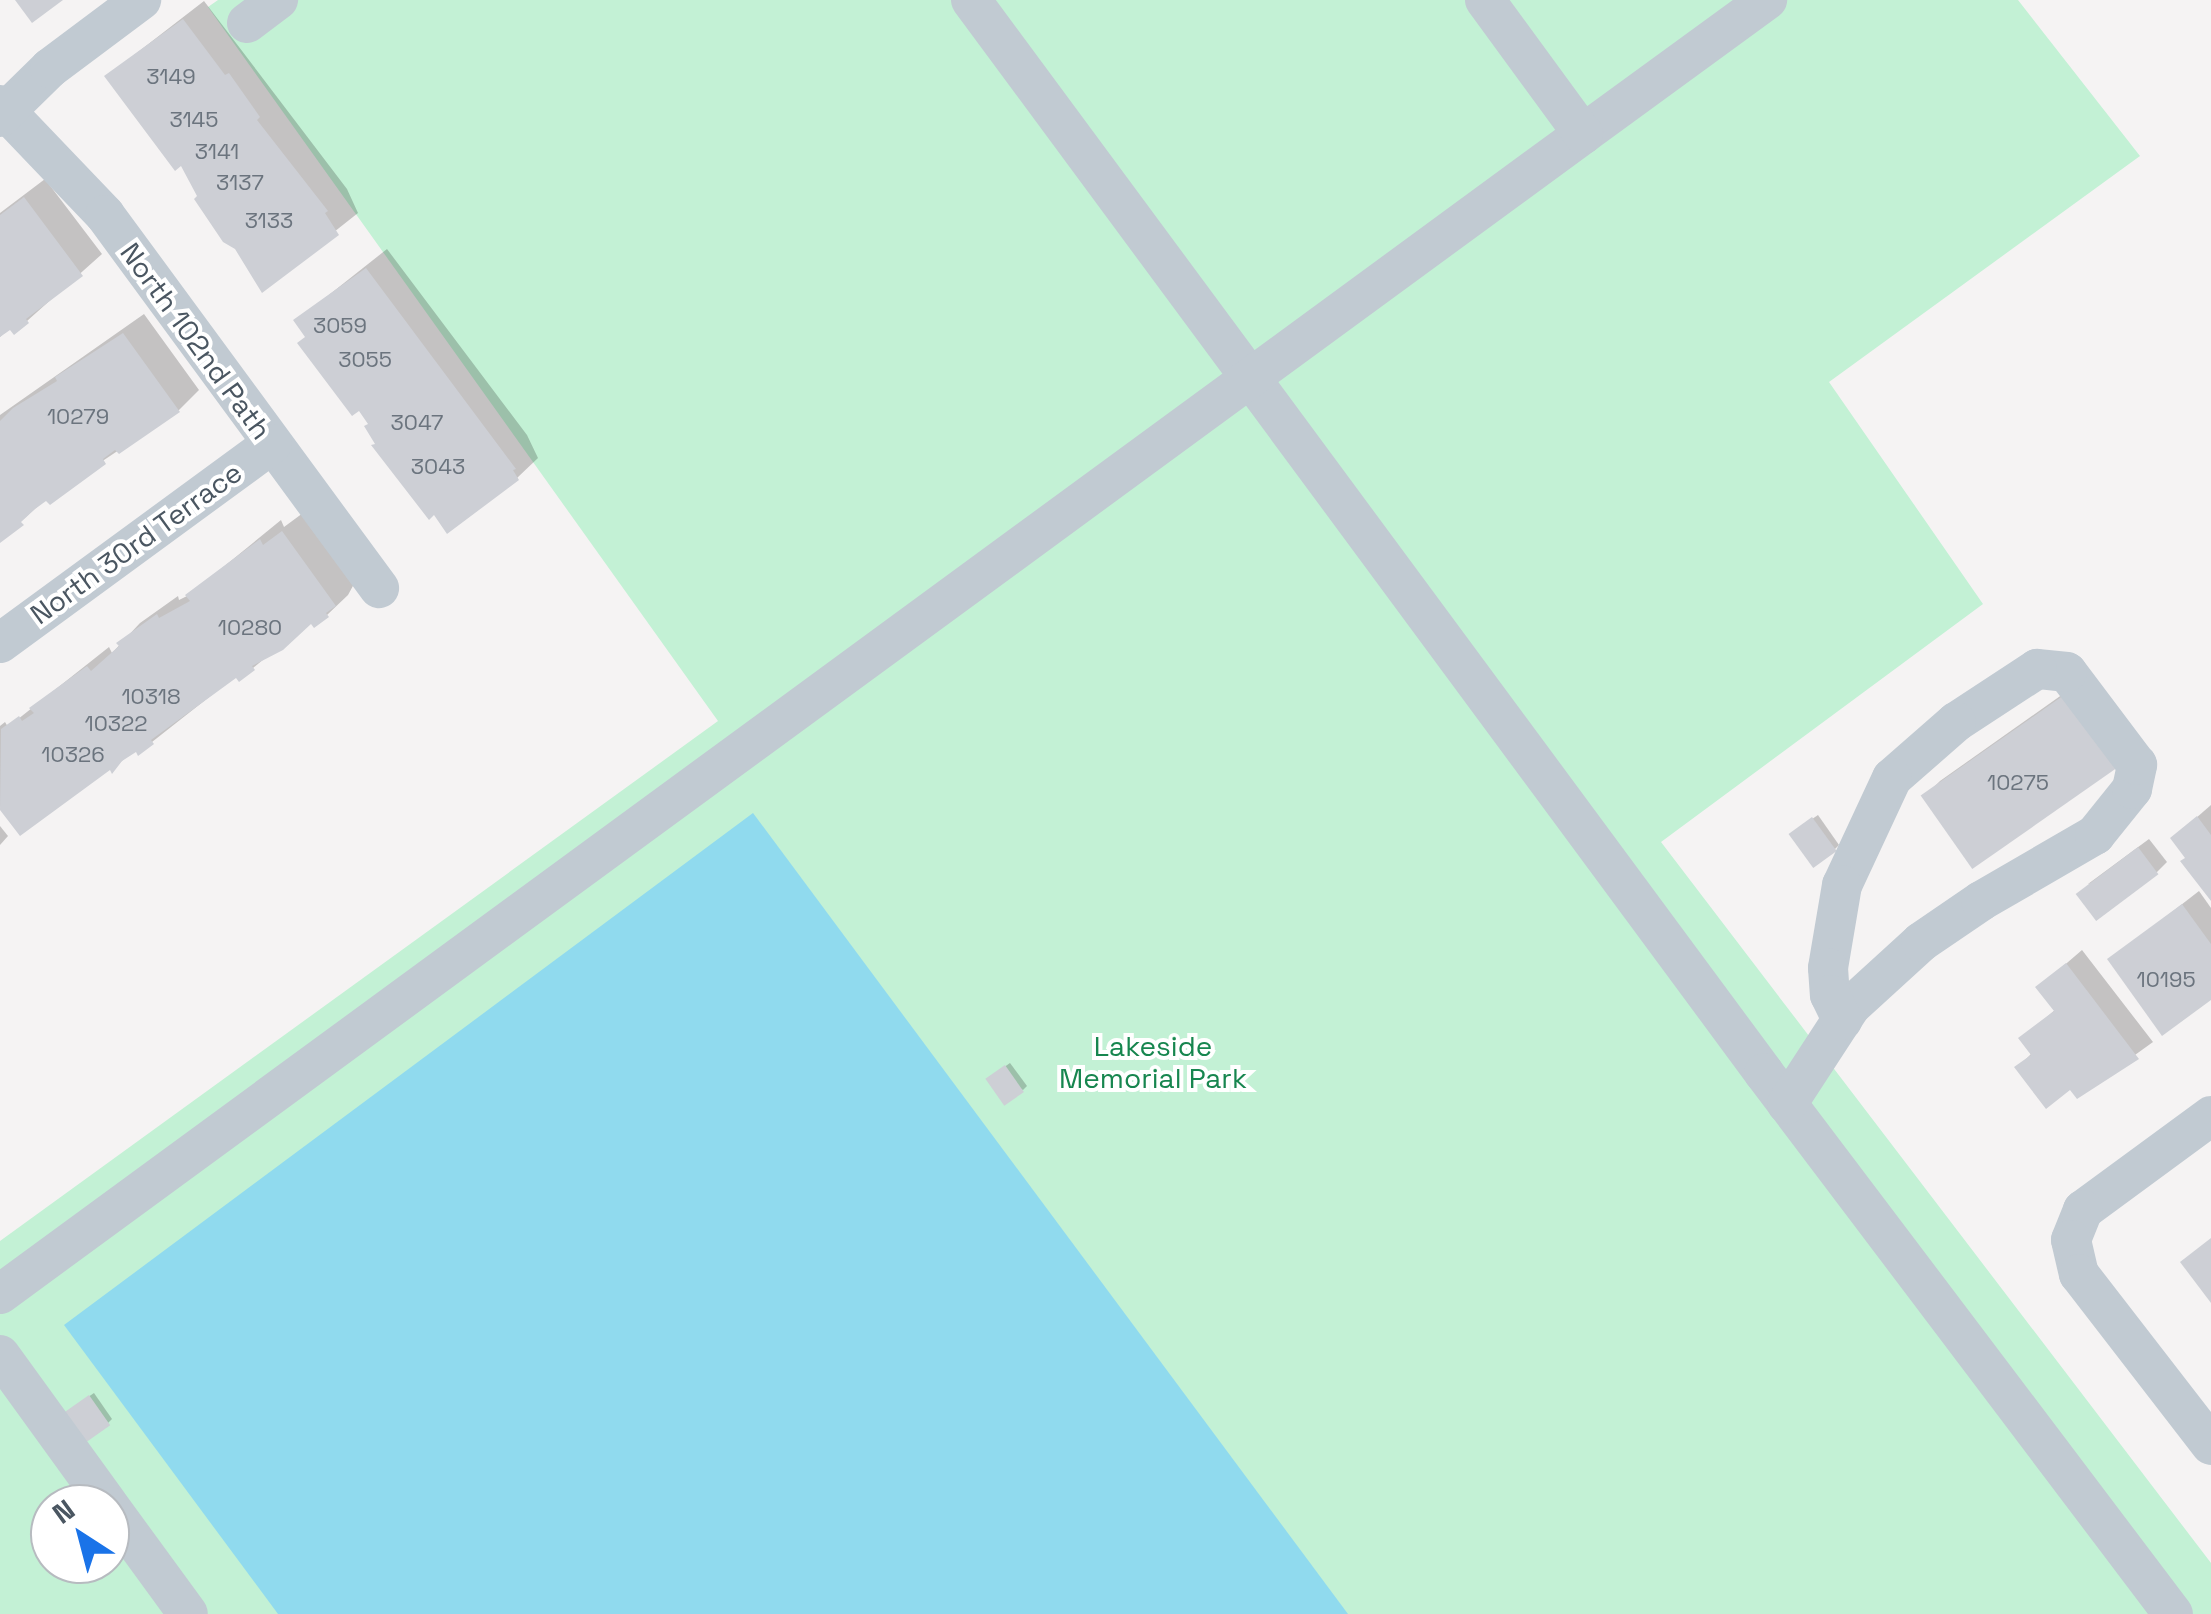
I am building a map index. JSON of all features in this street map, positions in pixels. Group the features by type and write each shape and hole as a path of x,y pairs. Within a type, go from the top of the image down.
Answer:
{"street":[{"path":"2,111 50,68 141,0"},
{"path":"972,0 1787,1104 2173,1614"},
{"path":"1485,0 1583,134"},
{"path":"0,1294 1767,0"},
{"name":"North 102nd Path","path":"2,111 104,215 379,588"},
{"name":"North 30rd Terrace","path":"0,643 272,444"},
{"path":"1787,1104 1842,1020 1851,1006 1921,942 1981,901 2094,836 2132,789 2137,765 2067,672 2037,669 1956,722 1892,778 1842,885 1828,968 1830,995 1842,1020"},
{"path":"2211,1116 2082,1210 2072,1231 2072,1253 2079,1274 2211,1445"},
{"path":"0,1355 94,1484"},
{"path":"130,1534 188,1614"}],"green space":[{"name":"Lakeside Memorial Park","path":"218,0 2018,0 2140,156 1829,382 1983,604 1661,842 2211,1563 2211,1614 0,1614 0,1241 718,721 208,7"}],"water":[{"path":"753,813 1348,1614 278,1614 64,1325"}],"building":[{"path":"15,0 63,0 32,23"},
{"path":"183,19 225,75 229,73 260,117 257,120 328,211 325,213 339,235 262,293 235,249 223,242 194,199 197,196 181,166 175,171 104,76"},
{"path":"24,197 83,276 26,319 29,323 14,335 10,330 0,337 0,215"},
{"path":"366,268 516,469 513,470 519,480 447,534 434,515 429,520 371,445 375,444 364,426 368,424 359,411 352,416 297,343 305,337 293,320"},
{"path":"123,333 180,412 119,454 115,450 103,459 106,464 50,505 46,501 35,509 21,522 24,525 0,543 0,421 13,408 57,381 55,377"},
{"path":"282,531 336,606 326,613 329,617 314,628 311,624 283,650 252,666 255,670 239,682 236,678 151,740 154,744 138,756 136,752 122,761 112,774 110,770 20,836 0,810 1,729 19,716 22,721 34,713 29,708 87,666 91,671 119,646 116,643 157,614 159,618 190,601 185,595 260,539 263,545"},
{"path":"2064,695 2116,769 1972,869 1921,795"},
{"path":"2197,816 2211,835 2211,901 2180,861 2185,858 2170,838"},
{"path":"1812,817 1837,851 1813,868 1789,834"},
{"path":"2138,847 2158,874 2096,921 2076,894"},
{"path":"2182,904 2211,944 2211,1000 2162,1036 2107,959"},
{"path":"2066,963 2139,1059 2077,1099 2070,1090 2046,1109 2014,1067 2031,1055 2018,1038 2054,1011 2035,987"},
{"path":"1005,1065 1024,1092 1004,1106 985,1079"},
{"path":"2211,1238 2211,1303 2180,1262"},
{"path":"89,1395 110,1425 83,1444 62,1414"}]}
